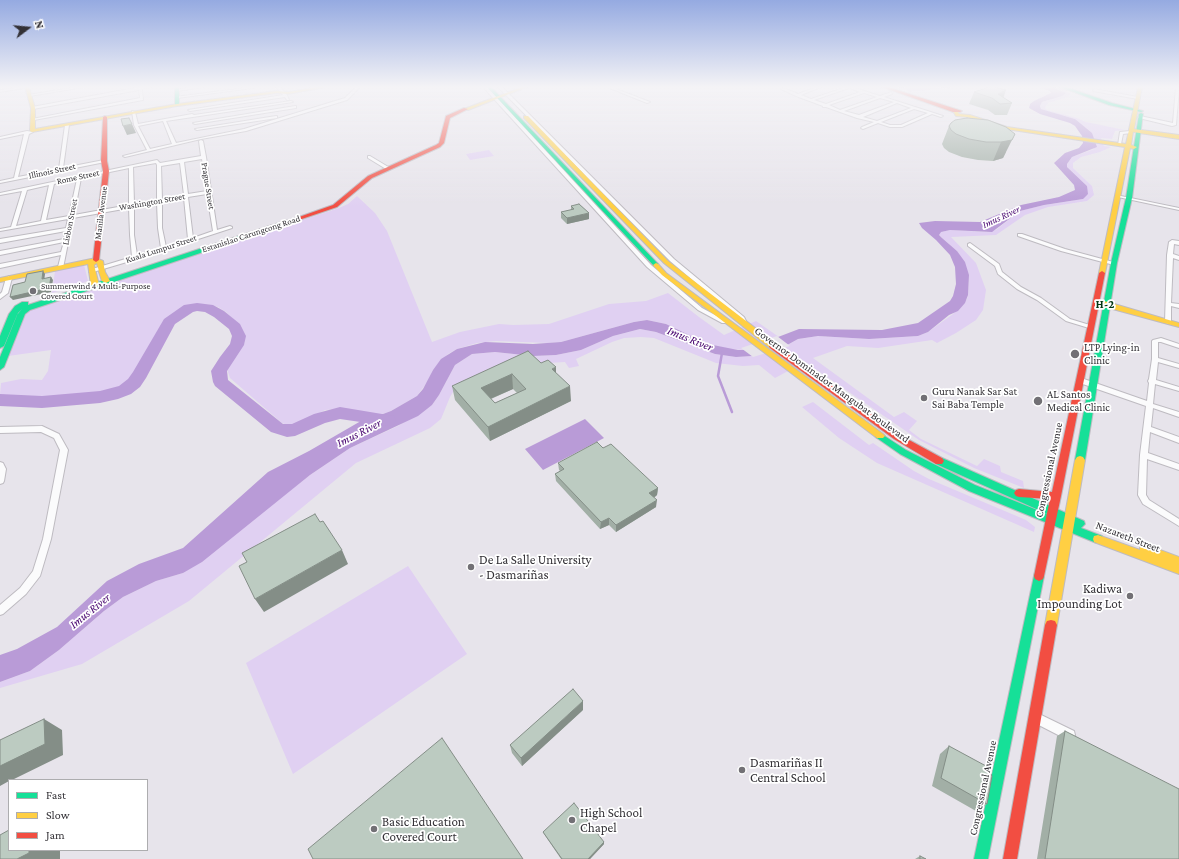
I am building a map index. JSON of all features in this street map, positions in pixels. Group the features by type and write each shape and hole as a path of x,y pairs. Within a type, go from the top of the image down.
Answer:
{"main road":[{"path":"32,127 30,132 56,127"},
{"name":"Manila Avenue","path":"105,127 105,166 98,264 105,280"},
{"name":"Estanislao Carungcong Road","path":"0,346 13,314 18,308 47,296 105,280 324,207 338,200 365,176 438,146 441,143 445,127"},
{"name":"Governor Dominador Mangubat Boulevard","path":"531,127 666,262 790,370 869,429 903,452 972,488 1069,523"},
{"path":"1003,127 1127,146"},
{"name":"Congressional Avenue","path":"981,859 1091,328 1127,146 1134,127"},
{"path":"1133,131 1179,137"},
{"name":"Congressional Avenue","path":"1010,859 1114,263 1128,198 1127,146"},
{"name":"Manila Avenue","path":"94,283 91,264 98,264"},
{"path":"5,279 61,267 98,264"},
{"name":"Estanislao Carungcong Road","path":"0,367 13,331 25,309 94,283"},
{"path":"1096,302 1179,325"},
{"name":"Governor Dominador Mangubat Boulevard","path":"741,327 799,365 912,446 956,470 1001,490 1052,516"},
{"path":"1001,490 1020,494 1056,496"},
{"name":"Nazareth Street","path":"1069,523 1179,562"},
{"name":"Nazareth Street","path":"1069,523 1179,569"}],"street":[{"path":"60,169 67,127"},
{"path":"138,127 149,150"},
{"path":"167,127 175,145"},
{"path":"197,129 209,127"},
{"path":"125,156 255,127"},
{"name":"Governor Dominador Mangubat Boulevard","path":"528,127 659,276 700,309 741,327 742,318 672,260 533,127"},
{"name":"Prague Street","path":"197,129 201,139 215,232"},
{"path":"1127,146 1121,133 1133,131"},
{"path":"0,138 30,132 16,178"},
{"path":"369,157 386,167"},
{"name":"Rome Street","path":"0,194 79,178 105,166 131,166 204,158"},
{"path":"182,161 191,240"},
{"path":"157,163 160,228 164,249"},
{"name":"Illinois Street","path":"0,182 60,169 105,166"},
{"path":"131,166 132,235 135,258"},
{"name":"Lisbon Street","path":"61,267 79,178"},
{"path":"43,222 52,183"},
{"path":"13,228 24,189"},
{"name":"Washington Street","path":"0,230 209,192"},
{"path":"1118,196 1179,209"},
{"name":"Kuala Lumpur Street","path":"98,264 135,258 230,227"},
{"path":"0,241 68,229"},
{"path":"1020,235 1044,244 1114,263"},
{"path":"0,253 66,240"},
{"path":"1168,322 1170,255 1172,242 1179,243"},
{"path":"970,245 998,265 1000,273 1019,288 1068,320 1091,328"},
{"path":"0,266 64,253"},
{"path":"1170,255 1179,258"},
{"path":"0,297 5,293 5,279"},
{"path":"1169,304 1179,306"},
{"path":"1179,346 1157,340 1155,341 1148,429 1144,455 1142,495 1146,502 1179,523"},
{"path":"1154,359 1179,366"},
{"path":"1151,381 1179,390"},
{"path":"1079,382 1179,415"},
{"path":"0,430 42,429 57,436 64,450 47,539 37,573 23,591 0,611"},
{"path":"1148,429 1179,440"},
{"path":"1144,455 1179,467"},
{"path":"0,465 2,469 0,481"},
{"path":"1035,717 1076,738"}],"shaded area":[{"path":"1080,127 1111,127 1125,130 1115,131 1112,139 1101,138 1104,146 1111,147 1100,152 1081,157 1073,163 1073,168 1092,186 1094,195 1087,201 1048,207 1025,215 996,235 951,237 976,263 986,290 983,310 976,320 937,343 932,340 878,348 847,346 813,358 894,417 904,412 917,421 909,430 921,439 977,466 984,459 1000,466 1001,472 1023,481 1024,488 974,468 919,440 805,362 775,378 759,365 743,366 716,363 654,338 624,338 576,359 579,366 569,368 565,362 531,364 463,386 453,392 441,419 430,428 356,463 189,601 82,664 0,688 0,682 30,671 59,650 104,611 123,597 156,581 183,573 310,475 350,448 398,426 432,405 455,365 472,354 495,352 533,356 556,355 581,350 613,336 640,329 656,332 715,354 736,357 752,356 789,344 798,339 818,336 869,339 918,336 928,332 953,314 967,299 968,295 969,275 957,251 939,235 940,232 950,230 987,232 996,230 1020,211 1044,205 1083,199 1087,186 1067,167 1067,164 1072,157 1094,149"},
{"path":"489,150 494,156 470,160 466,154"},
{"path":"357,196 375,213 387,231 432,342 460,332 499,324 549,324 609,304 646,301 668,293 724,335 756,321 779,337 744,350 729,349 708,344 666,324 647,320 634,322 561,342 496,341 477,343 457,349 448,354 433,370 428,381 417,396 391,411 383,414 373,414 338,409 325,410 300,423 289,426 282,423 230,378 227,369 230,360 244,344 245,339 244,333 239,325 226,312 218,307 193,304 177,311 164,322 158,330 134,375 123,387 101,393 45,398 0,395 1,383 21,379 42,380 48,371 51,350 8,356 26,312 32,308 339,208 348,204"},
{"path":"84,265 88,281 52,293 55,271"},
{"path":"813,402 869,445 873,443 914,471 929,479 1026,520 1035,527 1034,532 877,463 839,438 802,407"},
{"path":"408,566 467,654 293,774 246,663"}],"water":[{"name":"Imus River","path":"1076,127 1085,127 1092,133 1097,147 1072,157 1067,164 1067,167 1087,186 1088,194 1083,199 1044,205 1020,211 992,232 950,230 941,232 939,235 957,251 965,262 969,275 968,295 965,303 958,311 949,315 928,332 918,336 869,339 818,336 798,339 789,344 752,356 736,357 715,354 656,332 640,329 613,336 581,350 556,355 533,356 495,352 472,354 455,365 432,405 418,416 350,448 310,475 202,562 183,573 156,581 123,597 104,611 59,650 30,671 0,682 0,655 17,649 57,627 107,581 139,564 183,548 268,472 309,451 373,414 383,414 391,411 417,396 423,389 433,370 441,359 457,349 485,342 533,344 561,342 634,322 647,320 666,324 708,344 738,350 744,350 799,329 882,330 918,323 950,301 956,284 955,267 950,255 922,228 919,223 935,221 980,222 1021,205 1059,197 1075,190 1074,185 1054,163 1065,153 1079,148 1083,143 1082,136"},
{"path":"585,419 604,438 543,470 525,449"}],"pier":[{"path":"777,336 790,346 753,357 741,348"}],"building":[{"path":"950,127 1006,127 1015,134 1012,140 986,142 969,139 956,134"},
{"path":"579,204 589,213 567,218 561,212 574,209 571,206"},
{"path":"43,271 42,279 51,277 49,288 10,297 13,285 25,282 27,274"},
{"path":"528,351 541,363 548,360 556,367 552,369 570,386 488,427 452,386","holes":["512,374 526,389 495,403 481,388"]},
{"path":"597,442 603,448 611,444 658,488 649,493 657,500 616,525 609,518 601,522 555,474 564,469 558,463"},
{"path":"315,514 320,522 323,521 342,550 255,599 239,566 247,562 242,553"},
{"path":"573,689 583,701 521,758 510,745"},
{"path":"44,719 45,744 0,766 0,740"},
{"path":"1065,731 1179,789 1179,859 1045,859"},
{"path":"442,738 523,859 313,859 308,849"},
{"path":"949,746 986,766 992,776 987,804 941,778"},
{"name":"High School Chapel","path":"574,803 604,842 588,859 562,859 543,832"},
{"path":"8,831 8,851 29,851 29,853 17,859 0,859 0,835"}],"waterway":[{"name":"Imus River","path":"0,400 42,402 100,397 112,395 125,390 134,383 140,374 169,322 189,308 197,307 208,308 219,314 235,327 239,336 237,345 225,360 219,371 221,382 277,428 287,431 295,430 320,418 340,413 388,420"},
{"path":"722,353 718,376 732,412"}],"traffic: fast":[{"path":"527,127 656,265"},
{"path":"1080,460 1114,263 1129,198 1139,127"},
{"path":"0,367 22,313 27,308 288,222"},
{"path":"0,346 13,314 18,308 25,304"},
{"path":"880,436 903,452 972,488 1098,539"},
{"path":"939,461 1080,524"},
{"path":"981,859 1039,576"}],"traffic: slow":[{"path":"32,127 32,131 54,127"},
{"path":"536,127 666,262 773,346"},
{"path":"1003,127 1134,147"},
{"path":"1102,273 1132,127"},
{"path":"1133,130 1179,137"},
{"path":"96,260 100,261 102,272 106,281"},
{"path":"0,280 96,260"},
{"path":"95,285 91,264 96,260"},
{"path":"656,265 664,274 880,436"},
{"path":"1101,303 1179,325"},
{"path":"1051,625 1080,460"},
{"path":"1098,539 1179,569"},
{"path":"1144,548 1179,562"}],"traffic: jam":[{"path":"96,260 106,171 104,161 105,127"},
{"path":"288,222 335,206 370,177 438,146 441,143 445,127"},
{"path":"1039,576 1102,273"},
{"path":"773,346 897,437 939,461"},
{"path":"1019,493 1056,496"},
{"path":"1010,859 1051,625"}],"place":[{"name":"Summerwind 4 Multi-Purpose Covered Court","path":"33,291"},
{"name":"LTP Lying-in Clinic","path":"1075,354"},
{"name":"Guru Nanak Sar Sat Sai Baba Temple","path":"924,398"},
{"name":"AL Santos Medical Clinic","path":"1038,401"},
{"name":"De La Salle University - Dasmariñas","path":"471,567"},
{"name":"Kadiwa Impounding Lot","path":"1130,596"},
{"name":"Dasmariñas II Central School","path":"742,770"},
{"name":"High School Chapel","path":"572,820"},
{"name":"Basic Education Covered Court","path":"374,829"}],"district":[{"name":"H-2","path":"1105,304"}]}
